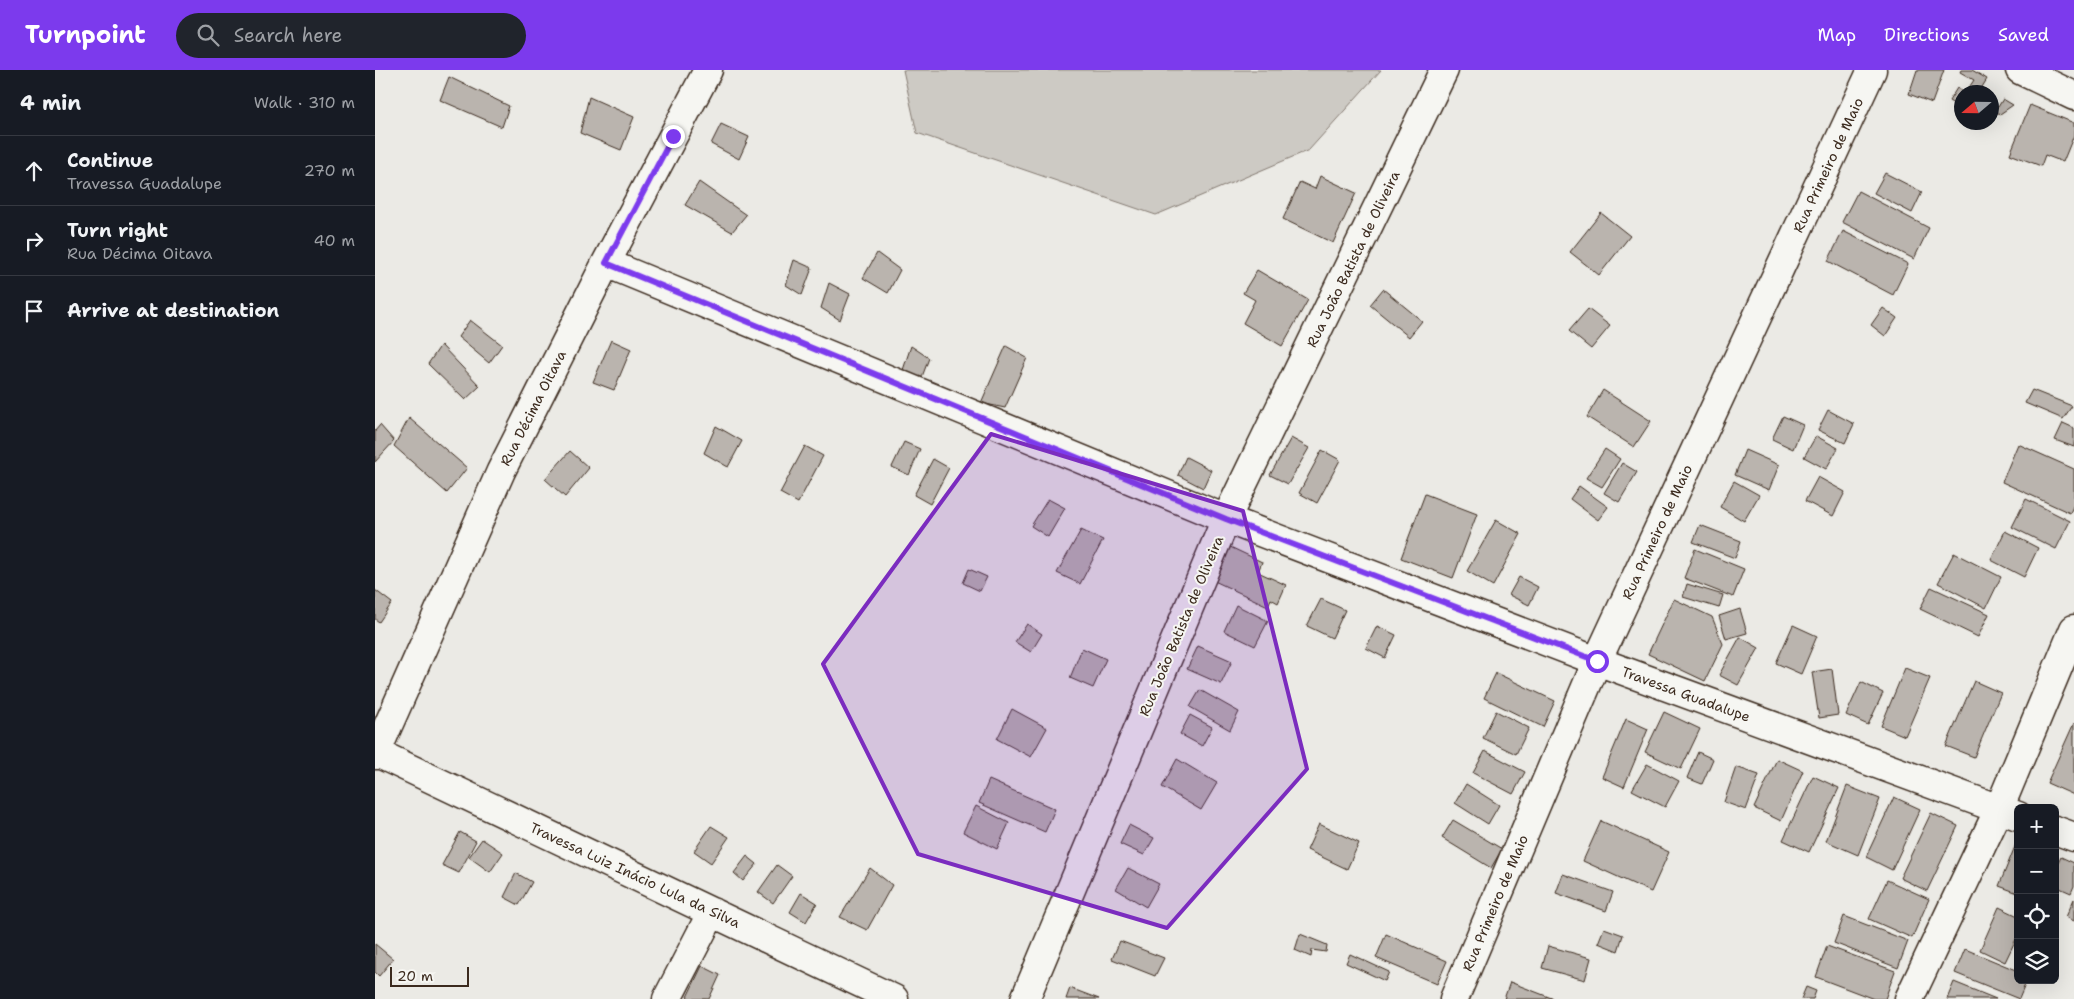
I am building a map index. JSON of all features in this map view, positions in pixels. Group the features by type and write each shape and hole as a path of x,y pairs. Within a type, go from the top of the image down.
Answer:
{"street":[{"name":"Rua Décima Oitava","path":"375,753 501,471 606,263 708,70"},
{"name":"Rua João Batista de Oliveira","path":"1025,999 1226,519 1444,70"},
{"name":"Rua Primeiro de Maio","path":"1454,999 1597,661 1872,70"},
{"path":"2020,70 2074,96"},
{"name":"Travessa Guadalupe","path":"606,263 1226,519 1597,661 2008,812"},
{"path":"1909,999 2008,812 2074,629"},
{"name":"Travessa Luiz Inácio Lula da Silva","path":"375,753 894,999"},
{"path":"2059,831 2074,837"},
{"path":"667,999 712,912"}],"highlighted area":[{"path":"991,434 1243,511 1307,769 1167,928 918,854 823,664"}],"shaded area":[{"path":"903,70 1381,70 1309,150 1156,215 917,133"}],"building":[{"path":"1917,70 1944,70 1932,103 1909,94"},
{"path":"1961,70 1972,70 1987,79 1983,85 1971,85 1974,80 1960,72"},
{"path":"449,77 509,106 502,127 440,100"},
{"path":"1954,93 1954,104 1949,101"},
{"path":"589,97 634,117 621,150 580,133"},
{"path":"2003,99 2013,105 2000,114 1999,105"},
{"path":"2030,105 2074,123 2074,135 2063,162 2045,155 2041,166 2010,154"},
{"path":"721,124 749,137 739,159 711,144"},
{"path":"1885,173 1922,192 1912,213 1874,193"},
{"path":"1320,176 1356,193 1333,243 1283,219 1300,182 1315,189"},
{"path":"699,182 746,215 732,232 685,205"},
{"path":"1858,191 1929,228 1914,259 1842,222"},
{"path":"1601,213 1630,236 1599,275 1570,252"},
{"path":"1843,231 1908,264 1893,295 1828,261"},
{"path":"877,253 900,270 888,293 863,278"},
{"path":"794,260 812,268 802,295 786,285"},
{"path":"1257,270 1308,300 1282,346 1243,323 1255,300 1243,293"},
{"path":"829,283 850,294 840,320 821,308"},
{"path":"1383,289 1422,321 1409,337 1370,305"},
{"path":"1883,308 1897,318 1885,336 1871,325"},
{"path":"1588,309 1610,326 1591,349 1569,331"},
{"path":"470,320 502,345 489,363 458,337"},
{"path":"611,340 631,349 614,390 593,382"},
{"path":"441,345 480,386 465,400 428,364"},
{"path":"911,346 929,358 919,385 900,379"},
{"path":"1006,346 1027,358 1005,408 981,403"},
{"path":"1603,390 1651,421 1634,447 1587,417"},
{"path":"2032,390 2072,406 2063,419 2025,403"},
{"path":"1828,410 1854,424 1845,443 1818,430"},
{"path":"1783,416 1803,425 1793,449 1772,439"},
{"path":"409,418 467,468 447,493 394,446"},
{"path":"2063,423 2074,428 2074,447 2055,440"},
{"path":"380,425 394,441 375,462 375,431"},
{"path":"716,426 742,441 728,467 704,453"},
{"path":"1816,436 1838,448 1826,469 1804,457"},
{"path":"1291,438 1309,448 1288,484 1270,475"},
{"path":"904,442 920,449 909,475 892,467"},
{"path":"2018,444 2074,469 2074,504 2070,513 2002,482"},
{"path":"805,446 823,456 798,503 780,493"},
{"path":"1605,449 1620,459 1602,487 1586,478"},
{"path":"1322,450 1340,460 1317,503 1299,493"},
{"path":"1745,450 1779,465 1769,490 1735,475"},
{"path":"570,451 589,468 565,497 545,479"},
{"path":"1186,457 1211,470 1203,488 1178,475"},
{"path":"933,459 949,468 930,504 914,495"},
{"path":"1622,463 1637,472 1619,502 1604,493"},
{"path":"1818,477 1845,492 1833,516 1805,501"},
{"path":"1734,481 1759,495 1744,521 1720,507"},
{"path":"1579,486 1608,507 1598,520 1570,499"},
{"path":"1425,494 1477,514 1453,578 1401,558"},
{"path":"1048,499 1065,508 1048,537 1031,526"},
{"path":"2026,499 2070,521 2056,549 2012,527"},
{"path":"1496,520 1521,534 1493,586 1467,571"},
{"path":"1700,525 1741,541 1735,558 1693,542"},
{"path":"1081,530 1103,540 1080,584 1057,573"},
{"path":"2005,531 2038,548 2024,577 1991,560"},
{"path":"1226,545 1262,562 1258,572 1286,585 1278,603 1271,599 1268,606 1210,579"},
{"path":"1695,549 1744,569 1733,597 1684,578"},
{"path":"1954,553 2001,577 1986,608 1938,583"},
{"path":"969,569 987,577 980,591 963,583"},
{"path":"1519,577 1538,587 1529,605 1509,595"},
{"path":"1687,584 1723,595 1719,608 1683,597"},
{"path":"1931,587 1989,614 1978,637 1920,609"},
{"path":"375,590 392,603 379,622 375,619"},
{"path":"1321,599 1345,610 1332,638 1307,626"},
{"path":"1674,599 1712,617 1723,644 1705,681 1648,654"},
{"path":"1236,605 1268,621 1255,646 1224,631"},
{"path":"1740,609 1747,633 1726,639 1719,616"},
{"path":"1027,624 1042,634 1031,652 1015,642"},
{"path":"1793,625 1817,636 1801,674 1776,663"},
{"path":"1377,626 1396,635 1385,658 1366,648"},
{"path":"1740,637 1759,648 1738,685 1719,675"},
{"path":"1198,646 1232,661 1221,684 1187,669"},
{"path":"1082,648 1106,659 1093,688 1070,678"},
{"path":"1905,668 1930,678 1905,736 1881,726"},
{"path":"1832,669 1838,715 1819,718 1812,672"},
{"path":"1496,673 1555,701 1543,727 1484,698"},
{"path":"1974,681 2001,693 1974,757 1946,746"},
{"path":"1861,682 1883,693 1868,725 1846,715"},
{"path":"1200,690 1239,712 1230,730 1190,707"},
{"path":"1012,709 1047,728 1031,757 997,739"},
{"path":"1496,711 1529,728 1516,754 1483,738"},
{"path":"1664,712 1700,729 1681,769 1645,752"},
{"path":"1190,715 1212,727 1202,746 1180,734"},
{"path":"1626,719 1648,729 1624,787 1602,777"},
{"path":"2074,723 2074,795 2047,783"},
{"path":"1485,751 1525,772 1513,794 1473,773"},
{"path":"1698,752 1713,759 1702,784 1687,778"},
{"path":"1177,759 1217,783 1201,810 1162,787"},
{"path":"1777,759 1803,771 1781,821 1754,808"},
{"path":"1647,764 1679,781 1665,807 1632,790"},
{"path":"1736,767 1759,775 1746,810 1724,802"},
{"path":"1813,776 1839,788 1809,852 1783,840"},
{"path":"989,780 1055,809 1045,832 979,803"},
{"path":"1466,784 1499,805 1488,824 1455,803"},
{"path":"1847,786 1880,799 1858,855 1826,841"},
{"path":"1894,797 1920,809 1892,870 1866,857"},
{"path":"976,806 1009,823 997,849 963,832"},
{"path":"1931,813 1958,826 1927,891 1900,878"},
{"path":"1453,820 1502,849 1491,868 1442,838"},
{"path":"1601,821 1669,852 1651,892 1583,861"},
{"path":"1319,824 1359,843 1347,869 1307,850"},
{"path":"1129,825 1154,838 1144,855 1120,844"},
{"path":"711,826 729,837 711,863 694,851"},
{"path":"460,832 476,841 459,873 442,865"},
{"path":"482,839 503,853 490,872 469,857"},
{"path":"2014,849 2014,892 1999,886"},
{"path":"747,856 757,864 743,881 734,873"},
{"path":"2061,857 2074,863 2074,886 2071,893 2059,888 2059,861"},
{"path":"777,865 792,876 773,903 758,892"},
{"path":"870,868 892,885 867,930 840,917"},
{"path":"1128,868 1159,884 1146,907 1116,889"},
{"path":"516,873 532,882 519,905 504,897"},
{"path":"1563,874 1613,892 1606,911 1556,893"},
{"path":"1887,880 1929,899 1912,938 1869,919"},
{"path":"801,893 817,903 806,922 790,912"},
{"path":"2074,899 2074,921 2066,917"},
{"path":"1999,907 2014,914 2014,943 2005,962 1980,950"},
{"path":"1844,916 1908,941 1898,968 1834,943"},
{"path":"1604,928 1623,935 1618,951 1598,943"},
{"path":"1300,934 1327,945 1326,952 1312,950 1311,957 1295,950"},
{"path":"1386,934 1447,961 1437,984 1376,958"},
{"path":"1120,941 1164,958 1155,976 1112,959"},
{"path":"375,944 393,959 379,976 375,972"},
{"path":"1548,946 1591,958 1585,980 1542,968"},
{"path":"1827,946 1895,971 1885,999 1874,999 1816,977"},
{"path":"1965,949 2014,969 2014,984 2025,984 2019,999 1955,973"},
{"path":"1350,954 1389,972 1385,981 1346,963"},
{"path":"702,966 720,975 709,999 691,999 687,997"},
{"path":"1510,982 1554,999 1504,999"},
{"path":"1954,982 1996,999 1947,999"},
{"path":"1806,987 1816,991 1813,999 1801,999"},
{"path":"1070,988 1099,999 1066,999"}],"route":[{"path":"673,136 606,263 1226,519 1597,661"}]}
